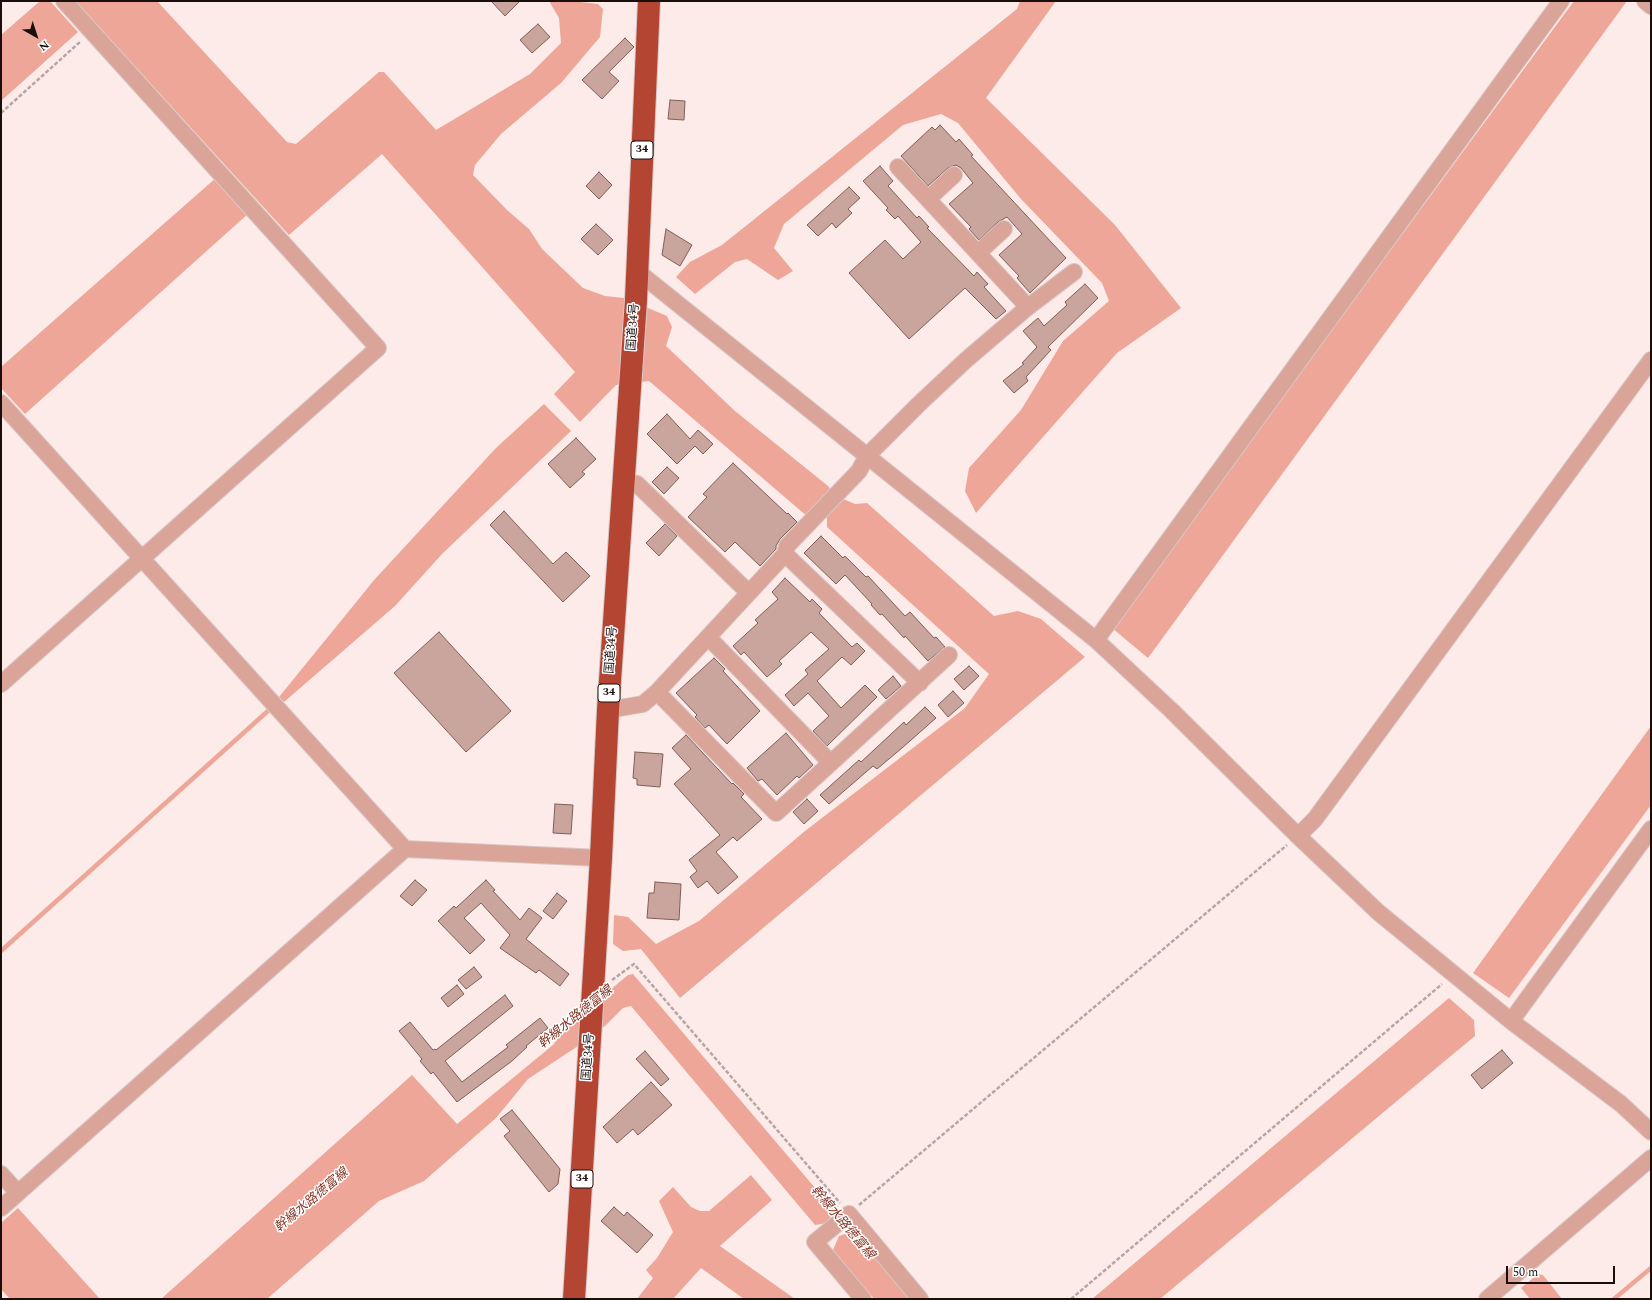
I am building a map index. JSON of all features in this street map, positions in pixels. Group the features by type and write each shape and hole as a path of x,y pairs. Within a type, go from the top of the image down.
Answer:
{"highway":[{"name":"国道34号","path":"574,1299 593,998 608,710 636,300 649,1"}],"street":[{"path":"1,684 378,348 64,1"},
{"path":"1096,640 1561,1"},
{"path":"1645,1 1651,6"},
{"path":"898,167 1028,307"},
{"path":"928,199 954,175"},
{"path":"978,253 1004,229"},
{"path":"637,271 1096,640 1172,711 1298,836 1378,912 1511,1020 1621,1104 1651,1132"},
{"path":"608,710 642,704 657,692 785,554 787,546 859,471 867,456 918,404 966,360 1028,307 1074,272"},
{"path":"1298,836 1315,819 1651,360"},
{"path":"1,403 405,849"},
{"path":"624,482 637,484 749,593"},
{"path":"785,554 920,683"},
{"path":"708,636 831,763"},
{"path":"657,692 776,813 949,655"},
{"path":"1511,1020 1651,829"},
{"path":"1,1208 405,849 601,858"},
{"path":"1487,1299 1651,1158"},
{"path":"1,1174 18,1193"},
{"path":"863,1299 815,1242 844,1218 920,1299"}],"path":[{"path":"1,113 91,32"},
{"path":"593,998 634,964 844,1218 1298,836"},
{"path":"1071,1299 1453,974"}],"water":[{"path":"40,1 50,1 78,32 1,101 1,35"},
{"path":"75,1 157,1 287,142 296,144 379,72 384,72 436,130 530,74 561,43 559,18 549,1 572,1 598,4 603,9 600,37 561,83 501,134 475,165 473,175 507,210 529,229 542,249 583,288 605,296 624,298 667,316 672,327 666,346 735,411 828,486 836,496 855,504 867,503 994,616 1018,611 1041,619 1085,657 680,998 641,949 623,951 613,944 614,915 628,917 656,944 699,921 805,831 965,708 989,674 827,527 827,518 815,509 808,517 649,381 616,385 580,422 554,394 575,372 382,154 289,235"},
{"path":"1020,1 1056,1 986,98 1115,225 1181,308 1117,353 976,513 965,491 969,468 1021,410 1063,341 1109,301 1102,283 1021,199 958,123 941,114 903,125 784,224 774,248 793,271 778,280 747,259 735,262 695,294 676,277 690,262 722,245 1017,9"},
{"path":"1574,1 1627,1 1148,658 1112,628"},
{"path":"217,177 249,213 25,414 1,388 1,367"},
{"path":"544,404 571,431 442,554 395,606 284,702 279,697 375,579 496,448"},
{"path":"1651,726 1651,805 1509,998 1473,973"},
{"name":"幹線水路徳富線","path":"633,974 833,1209 828,1223 815,1225 631,1006 623,1008 606,1025 575,1048 528,1079 496,1118 424,1181 379,1201 267,1299 161,1299 412,1075 457,1124 553,1045 568,1025 628,975"},
{"path":"1449,998 1474,1020 1475,1036 1160,1299 1092,1299"},
{"path":"751,1175 772,1200 720,1246 795,1299 744,1299 701,1268 673,1299 637,1299 653,1278 646,1270 657,1258 673,1232 659,1201 673,1187 691,1207 700,1211 709,1211"},
{"path":"18,1208 100,1299 10,1299 1,1289 1,1223"},
{"path":"857,1230 912,1299 874,1299 833,1250 839,1236"},
{"path":"1538,1274 1543,1275 1562,1299 1530,1299 1521,1288"}],"building":[{"path":"491,1 520,1 505,16"},
{"path":"538,24 550,37 532,53 520,40"},
{"path":"625,38 634,47 609,72 619,81 602,99 582,80"},
{"path":"670,100 685,101 684,120 668,119"},
{"path":"940,125 956,142 959,139 973,155 971,156 1066,258 1030,293 1017,278 1019,276 999,255 1022,234 1007,217 998,222 979,240 969,229 971,227 949,204 973,183 961,168 956,165 948,168 928,186 901,156 932,127 935,130"},
{"path":"880,166 893,181 888,186 917,218 919,216 929,227 927,228 974,276 977,272 988,284 984,287 1006,311 996,319 965,288 909,339 849,273 885,240 903,259 921,242 898,216 895,219 886,210 888,208 863,181"},
{"path":"599,172 612,185 599,199 586,186"},
{"path":"849,187 860,198 848,209 852,213 836,228 832,223 818,236 807,225"},
{"path":"596,224 613,240 598,255 581,239"},
{"path":"666,229 692,245 680,266 662,255"},
{"path":"1085,284 1098,298 1048,347 1051,350 1026,377 1028,381 1014,393 1003,381 1024,364 1022,363 1037,347 1023,331 1038,318 1044,326 1067,305 1065,302"},
{"path":"667,414 690,439 698,430 713,444 703,454 695,446 677,464 647,434"},
{"path":"576,438 596,459 582,472 585,474 570,488 548,464"},
{"path":"733,463 797,522 780,539 776,549 760,566 735,542 725,552 688,517 707,497 703,494"},
{"path":"667,467 679,478 664,494 652,482"},
{"path":"504,511 553,564 566,552 590,576 563,602 490,525"},
{"path":"665,524 677,536 659,556 646,543"},
{"path":"821,536 843,558 845,556 866,577 868,576 905,616 910,612 934,638 936,637 945,647 928,661 905,636 904,638 882,614 880,615 871,605 872,604 845,575 836,584 804,553"},
{"path":"785,578 810,602 812,599 822,609 819,613 852,647 857,643 865,651 851,665 842,657 817,681 841,708 865,685 877,697 827,746 813,731 829,716 808,693 794,706 785,695 808,674 805,670 829,649 811,632 779,661 782,664 767,677 744,652 741,655 733,646 758,623 755,620 778,599 772,592"},
{"path":"439,632 511,711 466,752 394,673"},
{"path":"714,658 725,669 723,671 760,711 727,744 709,725 705,728 695,717 697,715 676,693"},
{"path":"969,666 979,676 964,690 954,679"},
{"path":"893,676 901,686 886,699 878,690"},
{"path":"953,691 964,703 948,717 938,705"},
{"path":"925,707 936,718 877,769 873,766 829,804 820,795 859,760 861,762 904,722 906,725"},
{"path":"786,733 813,765 799,778 797,776 777,795 762,779 758,781 747,768"},
{"path":"686,735 732,784 733,783 744,794 741,797 762,819 737,841 733,837 716,852 738,877 718,894 707,881 698,888 690,877 697,871 689,860 720,835 674,784 691,769 672,748"},
{"path":"635,752 663,754 660,787 637,785 637,779 633,778"},
{"path":"807,799 818,811 804,824 793,812"},
{"path":"555,804 573,805 571,834 553,833"},
{"path":"415,880 427,890 412,906 400,896"},
{"path":"486,880 495,890 493,891 520,920 529,908 542,918 526,939 569,974 560,986 539,970 536,973 500,948 510,935 481,903 464,918 485,940 470,954 438,921 454,906 456,908"},
{"path":"655,882 681,884 679,920 647,918 649,893 654,893"},
{"path":"557,893 567,901 553,919 543,911"},
{"path":"474,967 482,977 466,989 458,980"},
{"path":"457,985 464,994 448,1007 441,998"},
{"path":"505,995 513,1006 445,1061 462,1082 508,1047 506,1045 540,1018 548,1028 526,1046 527,1047 512,1061 457,1102 433,1072 431,1074 420,1061 422,1059 399,1031 410,1022 433,1050 436,1050"},
{"path":"1502,1050 1513,1063 1482,1089 1471,1075"},
{"path":"645,1051 669,1079 661,1086 636,1059"},
{"path":"651,1082 672,1105 638,1135 633,1129 617,1143 603,1127"},
{"path":"512,1110 560,1169 558,1184 549,1192 504,1136 510,1131 500,1119"},
{"path":"614,1207 624,1216 627,1212 653,1235 637,1253 601,1221"}],"waterway":[{"path":"1,951 269,710"},
{"path":"1614,1299 1651,1268"}]}
